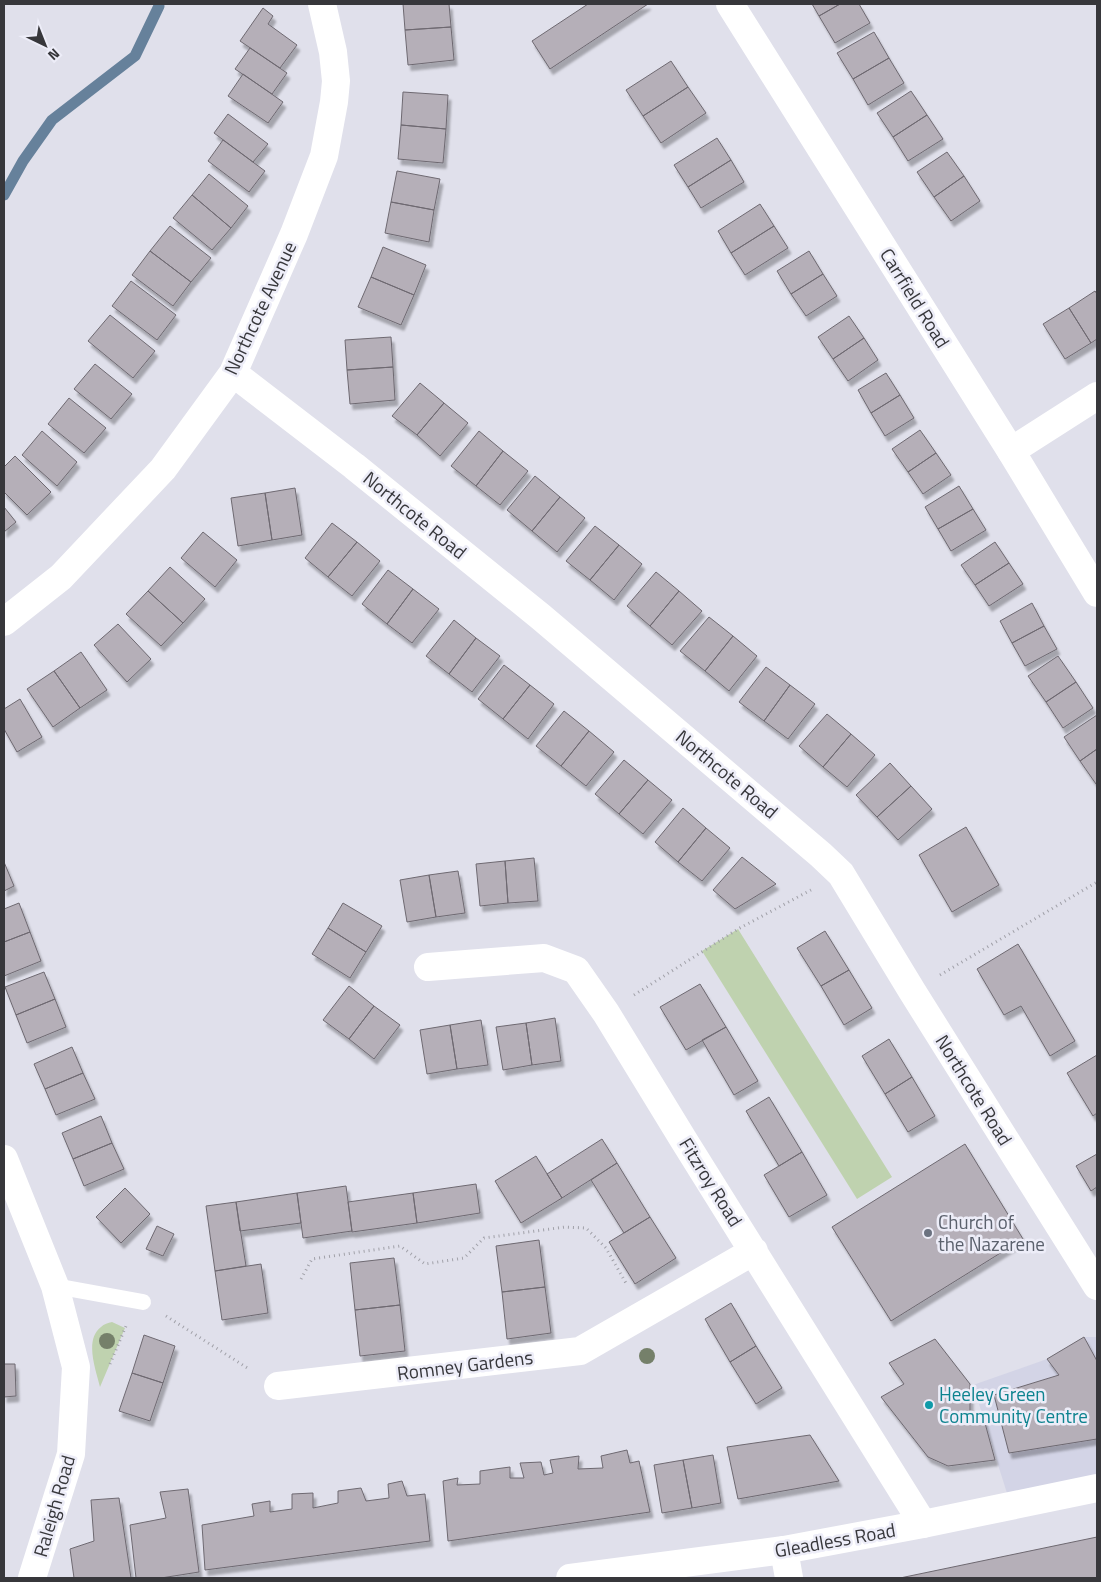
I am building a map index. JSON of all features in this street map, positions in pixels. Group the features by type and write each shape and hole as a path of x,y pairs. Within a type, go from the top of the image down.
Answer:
{"street":[{"name":"Northcote Avenue","path":"4,622 61,577 163,469 233,373 294,234 324,156 336,81 333,52 322,4"},
{"name":"Carrfield Road","path":"730,4 1011,451 1097,592"},
{"name":"Northcote Road","path":"233,373 354,466 541,617 842,874 912,991 1097,1286"},
{"path":"1011,451 1097,396"},
{"name":"Fitzroy Road","path":"428,967 544,958 576,970 606,1012 923,1524"},
{"name":"Raleigh Road","path":"4,1158 55,1286 76,1367 71,1454 32,1578"},
{"name":"Romney Gardens","path":"278,1386 580,1351 754,1251"},
{"name":"Gleadless Road","path":"570,1578 784,1550 923,1524 1097,1488"},
{"path":"784,1550 789,1578"}],"lane":[{"path":"55,1286 143,1302"}],"path":[{"path":"606,1012 738,929 842,874"},
{"path":"912,991 1097,882"},
{"path":"301,1279 312,1259 400,1246 424,1264 443,1262 464,1258 484,1238 566,1227 586,1228 606,1248 643,1314"},
{"path":"143,1302 278,1386"}],"shaded area":[{"path":"1084,1337 1097,1337 1097,1488 1011,1506 973,1385 1047,1359"}],"green space":[{"path":"738,929 892,1177 857,1199 702,951"},
{"path":"112,1322 125,1328 100,1387 94,1364 93,1339 101,1327"}],"building":[{"path":"403,4 449,4 451,27 405,30"},
{"path":"588,4 648,4 550,69 532,41"},
{"path":"812,4 840,4 819,16"},
{"path":"840,4 859,4 870,23 835,43 819,16"},
{"path":"263,8 273,16 268,24 297,45 280,68 240,41"},
{"path":"451,27 454,60 408,65 405,30"},
{"path":"874,32 889,58 853,79 837,53"},
{"path":"250,48 287,73 272,94 235,69"},
{"path":"889,58 904,83 868,105 853,79"},
{"path":"671,61 688,87 643,116 626,90"},
{"path":"243,74 283,102 268,123 228,96"},
{"path":"688,87 706,113 661,143 643,116"},
{"path":"911,91 927,115 893,137 877,113"},
{"path":"403,92 448,95 446,129 401,125"},
{"path":"228,114 268,144 253,162 214,133"},
{"path":"927,115 943,139 908,161 893,137"},
{"path":"401,125 446,129 443,163 398,159"},
{"path":"717,138 731,160 688,187 674,165"},
{"path":"223,140 265,171 249,192 208,161"},
{"path":"947,152 964,176 934,197 917,172"},
{"path":"731,160 744,182 701,208 688,187"},
{"path":"397,171 440,179 434,210 391,202"},
{"path":"209,174 248,206 231,228 192,195"},
{"path":"964,176 980,201 951,221 934,197"},
{"path":"192,195 231,228 212,250 173,218"},
{"path":"391,202 434,210 429,242 385,233"},
{"path":"760,204 774,226 731,253 718,231"},
{"path":"170,226 211,258 191,282 150,251"},
{"path":"774,226 788,248 745,275 731,253"},
{"path":"383,247 426,265 414,295 371,277"},
{"path":"150,251 191,282 173,306 132,275"},
{"path":"809,251 823,274 791,294 777,271"},
{"path":"823,274 837,296 806,316 791,294"},
{"path":"371,277 414,295 401,325 358,307"},
{"path":"131,281 176,315 157,340 112,306"},
{"path":"1095,291 1097,294 1097,339 1091,343 1069,308"},
{"path":"1069,308 1091,343 1065,359 1043,324"},
{"path":"110,315 155,351 133,378 88,341"},
{"path":"849,316 864,338 833,359 818,337"},
{"path":"391,337 393,367 347,370 345,340"},
{"path":"864,338 878,360 848,381 833,359"},
{"path":"95,364 132,394 111,419 74,389"},
{"path":"393,367 395,400 350,404 347,370"},
{"path":"886,373 900,395 871,413 858,390"},
{"path":"420,383 444,403 417,435 392,416"},
{"path":"900,395 914,418 885,436 871,413"},
{"path":"69,398 106,428 84,453 48,424"},
{"path":"444,403 468,423 440,456 417,435"},
{"path":"920,430 936,453 908,472 892,449"},
{"path":"42,431 77,462 57,486 22,455"},
{"path":"479,431 503,451 476,486 451,466"},
{"path":"503,451 528,471 500,505 476,486"},
{"path":"936,453 951,475 923,494 908,472"},
{"path":"15,456 51,492 27,515 4,492 4,467"},
{"path":"535,476 560,497 532,531 507,510"},
{"path":"959,486 973,509 938,529 925,507"},
{"path":"295,488 302,535 272,540 265,493"},
{"path":"265,493 272,540 238,546 231,498"},
{"path":"560,497 585,518 557,552 532,531"},
{"path":"4,507 16,522 4,532"},
{"path":"973,509 986,530 951,551 938,529"},
{"path":"332,523 357,542 328,577 305,558"},
{"path":"595,526 619,545 590,580 566,561"},
{"path":"203,532 237,560 215,587 181,558"},
{"path":"357,542 380,561 352,596 328,577"},
{"path":"995,542 1009,563 975,585 961,565"},
{"path":"619,545 642,564 614,600 590,580"},
{"path":"1009,563 1023,584 989,606 975,585"},
{"path":"170,567 205,599 183,623 148,591"},
{"path":"388,570 413,589 387,624 362,604"},
{"path":"656,572 679,591 650,626 627,606"},
{"path":"413,589 439,609 412,643 387,624"},
{"path":"148,591 183,623 161,646 126,614"},
{"path":"679,591 702,611 672,645 650,626"},
{"path":"1032,603 1044,626 1012,643 1000,621"},
{"path":"709,617 733,636 705,671 680,651"},
{"path":"454,620 476,638 449,674 426,656"},
{"path":"118,624 151,659 127,682 94,645"},
{"path":"1044,626 1057,649 1025,666 1012,643"},
{"path":"733,636 757,656 729,691 705,671"},
{"path":"476,638 500,656 472,692 449,674"},
{"path":"81,652 107,690 80,708 54,671"},
{"path":"1058,656 1076,682 1046,702 1028,676"},
{"path":"504,665 530,685 503,719 478,699"},
{"path":"766,667 790,685 764,721 739,702"},
{"path":"54,671 80,708 53,727 27,689"},
{"path":"1076,682 1093,708 1063,728 1046,702"},
{"path":"530,685 554,704 528,739 503,719"},
{"path":"790,685 815,704 788,739 764,721"},
{"path":"20,699 42,737 17,752 4,729 4,709"},
{"path":"564,711 589,731 561,766 536,746"},
{"path":"827,714 851,734 823,767 799,746"},
{"path":"1097,715 1097,749 1080,761 1064,737"},
{"path":"589,731 614,752 586,786 561,766"},
{"path":"851,734 875,755 847,787 823,767"},
{"path":"1097,749 1097,783 1096,784 1080,761"},
{"path":"624,760 648,780 619,814 595,794"},
{"path":"890,763 911,786 877,817 856,795"},
{"path":"648,780 672,800 643,834 619,814"},
{"path":"911,786 932,809 898,840 877,817"},
{"path":"683,808 706,828 678,862 655,842"},
{"path":"966,827 999,885 952,912 919,855"},
{"path":"706,828 730,848 702,881 678,862"},
{"path":"742,857 776,884 735,909 713,890"},
{"path":"534,858 538,901 508,903 505,861"},
{"path":"505,861 508,903 480,906 476,864"},
{"path":"4,862 14,886 4,891"},
{"path":"458,871 465,913 436,917 429,875"},
{"path":"429,875 436,917 407,922 400,880"},
{"path":"19,903 30,932 4,942 4,909"},
{"path":"343,903 382,926 366,952 328,928"},
{"path":"328,928 366,952 350,978 312,954"},
{"path":"825,931 849,970 821,986 797,948"},
{"path":"30,932 41,961 4,976 4,942"},
{"path":"1018,944 1075,1041 1050,1056 1021,1006 1004,1015 977,969"},
{"path":"849,970 872,1008 844,1025 821,986"},
{"path":"44,972 55,999 16,1015 5,987"},
{"path":"700,984 726,1027 686,1050 660,1007"},
{"path":"349,986 374,1006 349,1039 323,1020"},
{"path":"55,999 66,1027 27,1043 16,1015"},
{"path":"374,1006 400,1025 374,1059 349,1039"},
{"path":"555,1018 561,1061 532,1065 526,1023"},
{"path":"481,1020 488,1065 457,1069 450,1025"},
{"path":"526,1023 532,1065 503,1070 496,1027"},
{"path":"450,1025 457,1069 427,1074 420,1030"},
{"path":"726,1027 758,1081 734,1095 702,1040"},
{"path":"889,1039 912,1077 885,1094 862,1056"},
{"path":"72,1047 83,1073 45,1089 34,1064"},
{"path":"1097,1055 1097,1113 1093,1116 1067,1073"},
{"path":"83,1073 95,1099 56,1115 45,1089"},
{"path":"912,1077 935,1116 908,1132 885,1094"},
{"path":"769,1097 802,1152 779,1166 746,1111"},
{"path":"101,1116 112,1143 73,1159 62,1133"},
{"path":"602,1139 617,1163 562,1198 547,1174"},
{"path":"112,1143 124,1169 84,1186 73,1159"},
{"name":"Church of the Nazarene","path":"965,1144 1023,1239 891,1321 832,1227"},
{"path":"802,1152 827,1195 789,1217 764,1175"},
{"path":"1097,1154 1097,1187 1091,1191 1076,1166"},
{"path":"536,1156 562,1198 521,1223 495,1181"},
{"path":"617,1163 650,1217 624,1233 591,1180"},
{"path":"476,1184 480,1213 417,1223 413,1193"},
{"path":"346,1186 352,1231 303,1238 297,1193"},
{"path":"125,1188 150,1214 121,1243 96,1217"},
{"path":"297,1193 301,1223 240,1231 236,1202"},
{"path":"413,1193 417,1223 352,1232 348,1202"},
{"path":"236,1202 246,1266 215,1271 206,1206"},
{"path":"650,1217 676,1258 635,1284 609,1242"},
{"path":"157,1226 174,1234 163,1256 146,1249"},
{"path":"539,1240 545,1287 502,1292 496,1246"},
{"path":"394,1258 400,1305 355,1310 350,1263"},
{"path":"261,1264 268,1313 222,1320 215,1271"},
{"path":"545,1287 551,1333 507,1339 502,1292"},
{"path":"731,1303 756,1346 730,1362 705,1319"},
{"path":"400,1305 405,1351 360,1356 355,1310"},
{"path":"144,1335 175,1346 163,1383 132,1373"},
{"path":"1084,1337 1097,1361 1097,1439 1009,1453 994,1395 1059,1375 1047,1359"},
{"name":"Heeley Green Community Centre","path":"935,1339 970,1384 970,1414 982,1412 995,1460 948,1466 928,1457 881,1397 904,1384 889,1363"},
{"path":"756,1346 782,1388 756,1404 730,1362"},
{"path":"4,1364 15,1364 16,1396 4,1397"},
{"path":"132,1373 163,1383 150,1421 119,1411"},
{"path":"810,1435 839,1481 738,1499 727,1447"},
{"path":"627,1450 630,1463 639,1461 650,1512 448,1541 443,1481 458,1478 457,1485 480,1484 480,1471 510,1467 510,1478 524,1478 520,1463 541,1462 544,1475 553,1473 550,1460 579,1456 578,1469 603,1468 601,1456"},
{"path":"713,1455 721,1503 692,1508 683,1460"},
{"path":"683,1460 692,1508 662,1513 654,1465"},
{"path":"402,1481 407,1496 425,1494 430,1541 205,1570 202,1525 254,1516 252,1504 270,1501 270,1512 292,1509 292,1494 313,1493 313,1508 338,1503 338,1491 361,1488 366,1501 389,1498 388,1484"},
{"path":"188,1489 199,1572 161,1578 136,1578 130,1525 166,1518 160,1492"},
{"path":"119,1498 131,1578 74,1578 70,1549 94,1541 91,1500"},
{"path":"1097,1537 1097,1578 900,1578"}],"waterway":[{"path":"4,195 23,161 52,120 135,56 159,6"}],"place":[{"name":"Church of the Nazarene","path":"928,1233"},
{"name":"Heeley Green Community Centre","path":"929,1405"}]}
